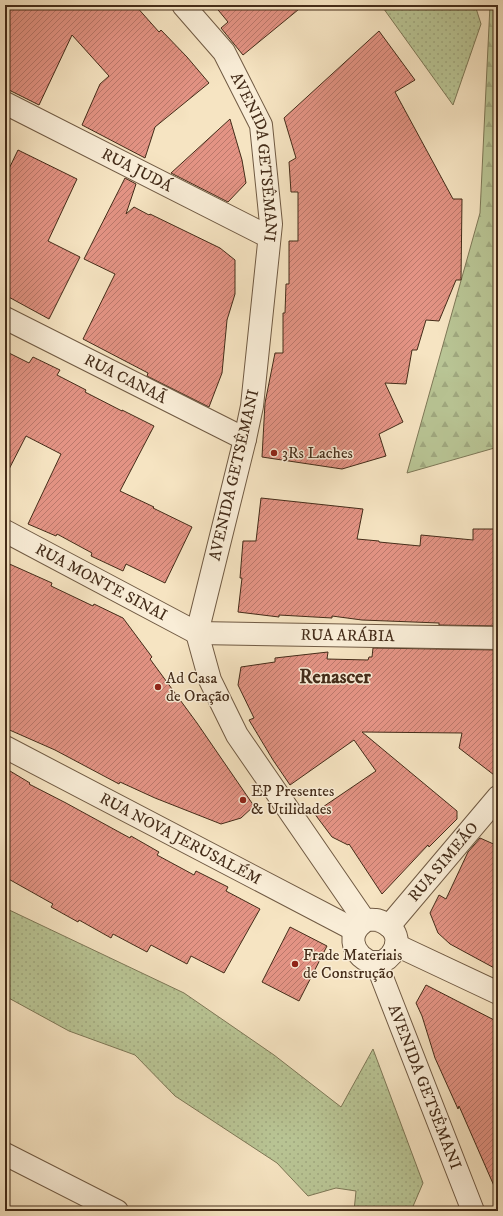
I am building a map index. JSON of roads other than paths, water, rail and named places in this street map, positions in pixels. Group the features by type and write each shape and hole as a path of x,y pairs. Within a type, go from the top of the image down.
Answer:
{"street":[{"name":"AVENIDA GETSÊMANI","path":"183,5 224,52 261,125 271,224 252,406 197,633 210,680 237,735 360,925"},
{"name":"RUA JUDÁ","path":"5,104 269,237"},
{"name":"RUA CANAÃ","path":"5,318 245,439"},
{"name":"RUA MONTE SINAI","path":"5,530 197,633"},
{"name":"RUA ARÁBIA","path":"197,633 498,638"},
{"name":"RUA NOVA JERUSALÉM","path":"5,747 360,925"},
{"name":"RUA SIMEÃO","path":"392,935 498,797"},
{"path":"377,920 385,922 392,935 394,951 389,958 376,962 365,960 359,955 354,947 354,939 360,925 377,920"},
{"path":"392,935 498,993"},
{"name":"AVENIDA GETSÊMANI","path":"376,962 473,1211"},
{"path":"6,1155 117,1211"}],"place":[{"name":"3Rs Laches","path":"274,453"},
{"name":"Ad Casa de Oração","path":"158,687"},
{"name":"EP Presentes & Utilidades","path":"243,800"},
{"name":"Frade Materiais de Construção","path":"295,964"}],"district":[{"name":"Renascer","path":"335,677"}]}
